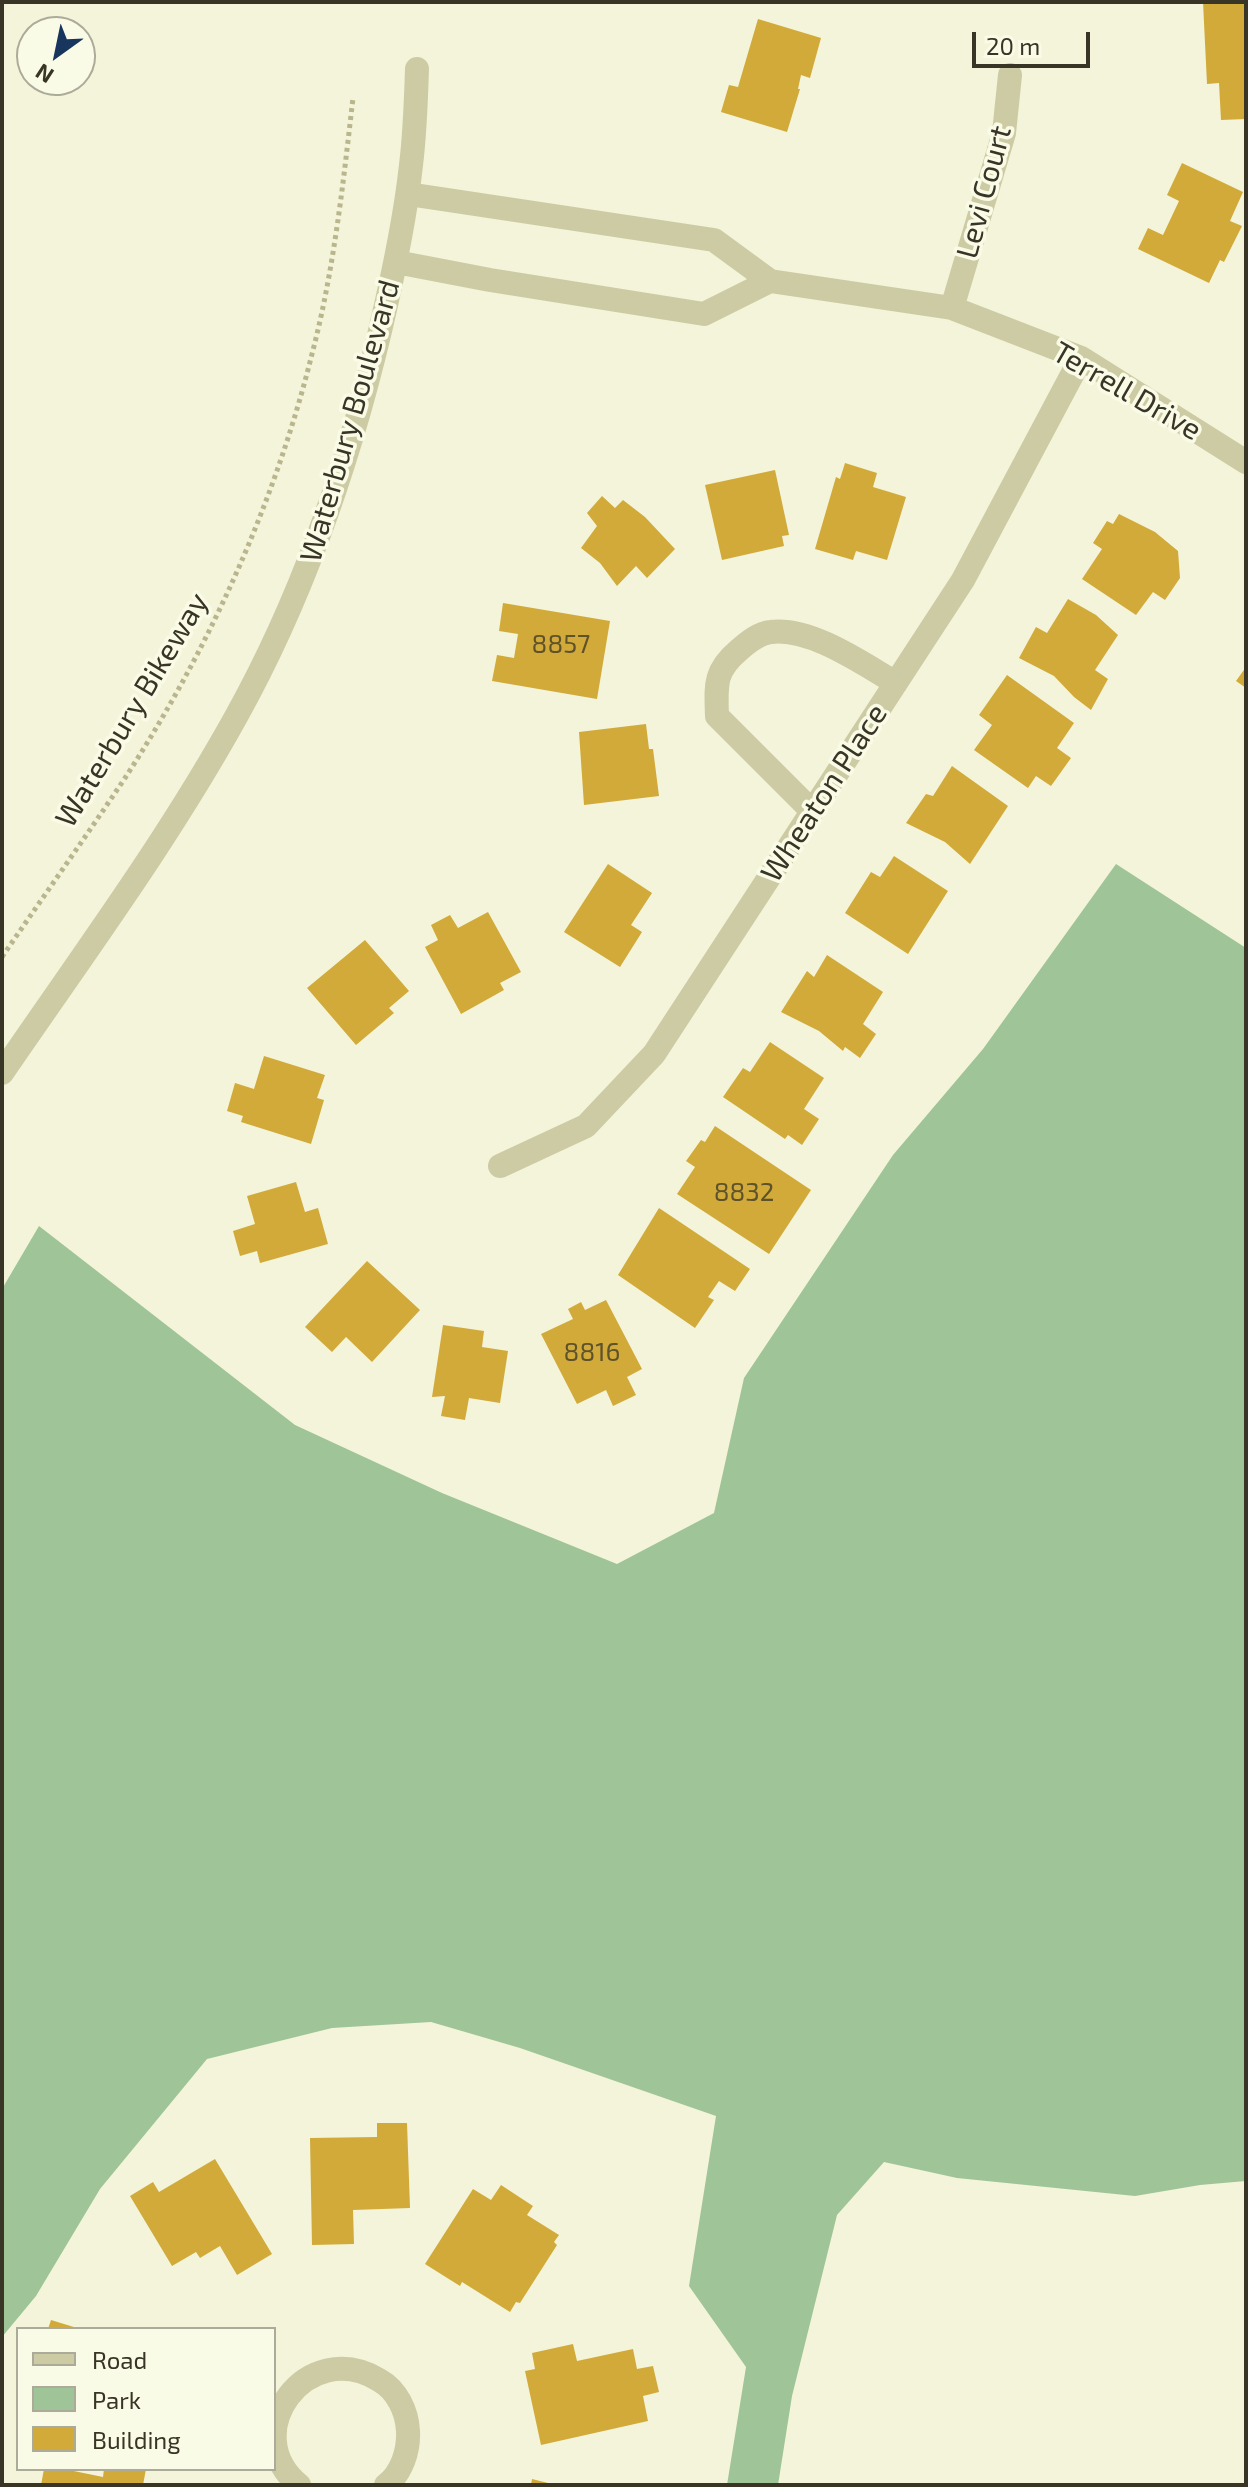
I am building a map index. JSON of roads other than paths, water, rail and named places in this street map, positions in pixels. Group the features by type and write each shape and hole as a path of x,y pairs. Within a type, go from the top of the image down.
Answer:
{"street":[{"name":"Waterbury Boulevard","path":"2,1073 159,843 237,716 318,541 369,379 396,262 413,149 417,69"},
{"name":"Levi Court","path":"952,308 1004,133 1010,75"},
{"name":"Terrell Drive","path":"408,194 714,240 770,281 952,308 1081,358 1246,462"},
{"path":"396,262 704,314 770,281"},
{"name":"Wheaton Place","path":"500,1166 586,1126 654,1054 963,580 1081,358"},
{"path":"812,811 717,716 716,686 725,661 750,640 770,632 799,634 838,650 896,683"},
{"path":"276,2431 278,2416 287,2396 303,2380 323,2370 345,2367 367,2372 385,2383 400,2400 408,2420 409,2442 403,2463 386,2485"},
{"path":"276,2443 280,2461 299,2485"}]}
